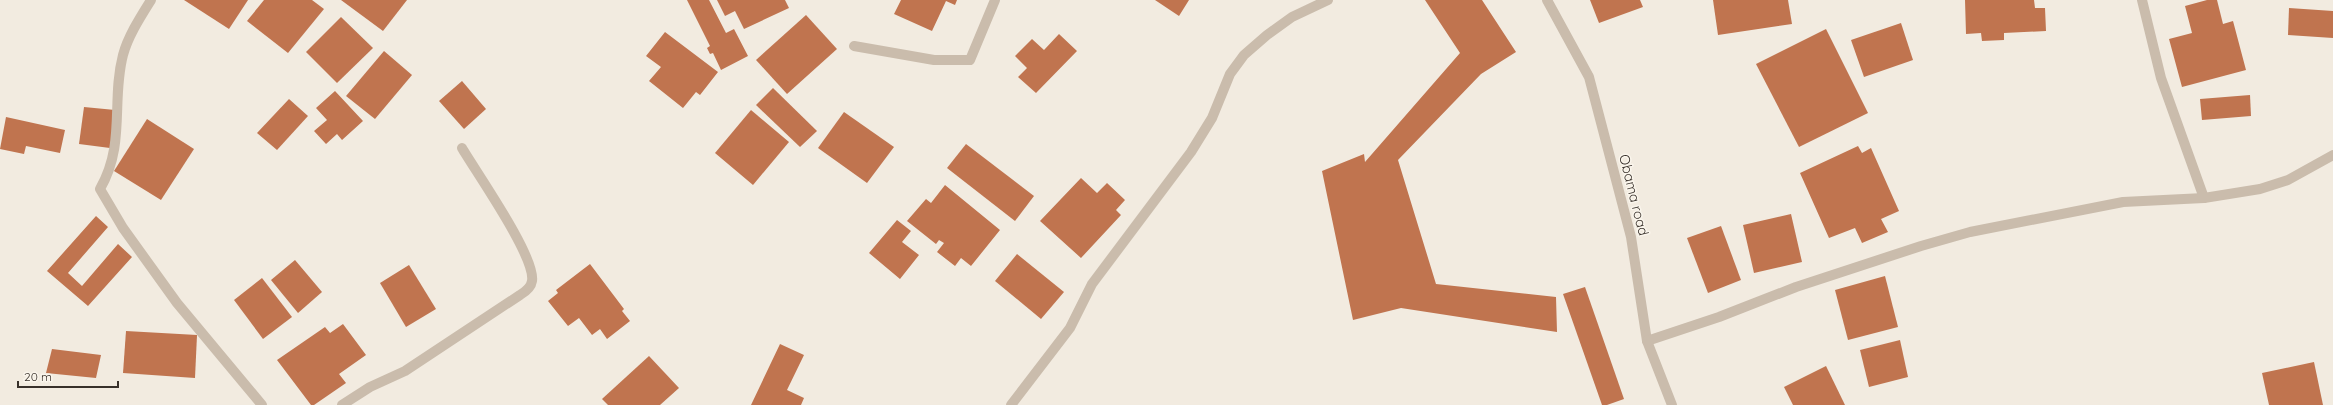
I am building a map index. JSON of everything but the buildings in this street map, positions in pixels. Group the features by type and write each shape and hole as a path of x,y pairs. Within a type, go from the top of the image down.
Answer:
{"street":[{"path":"151,0 124,54 117,92 118,126 109,175 100,189 123,228 177,303 262,405"},
{"path":"854,46 934,60 970,60 995,0"},
{"path":"1010,405 1070,328 1092,284 1191,152 1212,118 1230,74 1244,55 1292,17 1328,0"},
{"name":"Obama road","path":"1547,0 1589,77 1631,237 1647,341 1672,405"},
{"path":"2142,0 2161,78 2204,198"},
{"path":"342,405 370,387 405,371 520,295 530,286 531,274 519,241 462,148"},
{"path":"1647,341 1720,317 1796,287 1921,246 1970,232 2123,202 2204,198 2260,189 2288,180 2333,155"}]}
